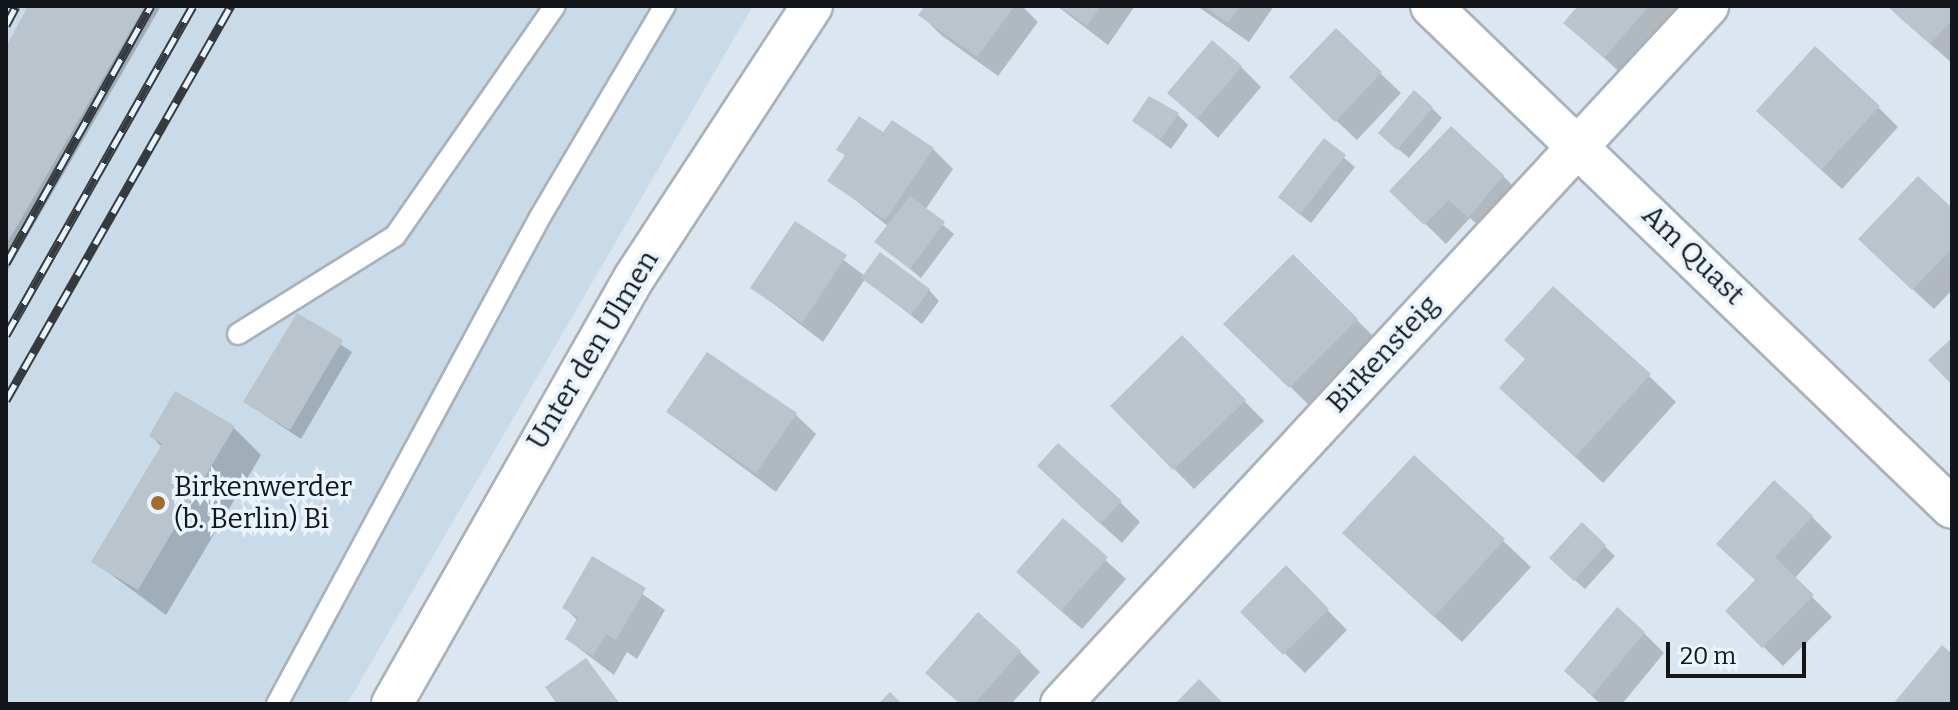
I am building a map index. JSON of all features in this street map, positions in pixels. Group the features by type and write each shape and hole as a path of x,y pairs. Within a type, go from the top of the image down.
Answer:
{"street":[{"name":"Unter den Ulmen","path":"392,704 634,278 812,6"},
{"name":"Am Quast","path":"1431,6 1577,142 1952,508"},
{"name":"Birkensteig","path":"1061,704 1577,142 1708,6"}],"lane":[{"path":"238,334 395,236 555,6"},
{"path":"277,704 540,217 665,6"}],"shaded area":[{"path":"6,6 753,6 347,704 6,704"}],"building":[{"path":"28,6 145,6 6,245 6,47"},
{"path":"925,6 1015,6 977,57 918,15"},
{"path":"1058,6 1101,6 1087,26"},
{"path":"1203,6 1240,6 1228,23"},
{"path":"1578,6 1649,6 1604,58 1563,23"},
{"path":"1887,6 1952,6 1952,20 1930,44"},
{"path":"1336,28 1382,72 1335,122 1289,77"},
{"path":"1212,40 1242,66 1197,119 1167,93"},
{"path":"1815,46 1880,106 1821,170 1756,111"},
{"path":"1414,90 1433,107 1397,150 1378,133"},
{"path":"1149,96 1179,113 1160,140 1132,121"},
{"path":"859,116 883,132 892,120 934,148 885,220 827,181 845,155 836,150"},
{"path":"1451,126 1504,175 1468,218 1449,200 1424,225 1389,191"},
{"path":"1324,138 1346,155 1300,215 1278,197"},
{"path":"1918,176 1952,208 1952,249 1912,290 1858,239"},
{"path":"910,196 945,222 910,269 874,242"},
{"path":"795,221 847,255 802,323 750,288"},
{"path":"880,252 930,289 911,315 861,278"},
{"path":"1293,254 1358,319 1289,388 1223,324"},
{"path":"1553,286 1651,374 1575,457 1499,388 1525,359 1504,340"},
{"path":"297,313 343,340 290,430 243,402"},
{"path":"1182,335 1246,400 1173,470 1110,406"},
{"path":"1952,338 1952,385 1928,360"},
{"path":"707,352 797,413 756,473 666,412"},
{"name":"Birkenwerder (b. Berlin) Bi","path":"175,391 235,426 138,590 91,562 162,444 149,436"},
{"path":"1058,443 1122,501 1100,524 1037,466"},
{"path":"1414,455 1505,539 1434,617 1342,533"},
{"path":"1774,480 1813,516 1775,557 1814,595 1762,648 1725,611 1755,580 1716,544"},
{"path":"1063,518 1108,557 1061,611 1016,572"},
{"path":"1582,522 1606,545 1574,581 1549,558"},
{"path":"592,556 646,588 616,640 606,634 593,656 565,639 578,617 562,608"},
{"path":"1286,565 1329,609 1283,655 1240,612"},
{"path":"1617,607 1645,632 1592,696 1564,671"},
{"path":"978,612 1021,651 974,704 960,704 925,673"},
{"path":"1942,645 1952,654 1952,704 1893,704"},
{"path":"586,658 620,704 557,704 545,687"},
{"path":"1199,679 1224,704 1175,704"},
{"path":"890,692 902,704 878,704"}],"railway":[{"path":"6,25 16,6"},
{"path":"6,263 151,6"},
{"path":"6,335 193,6"},
{"path":"6,400 231,6"}],"place":[{"name":"Birkenwerder (b. Berlin) Bi","path":"158,503"}]}
